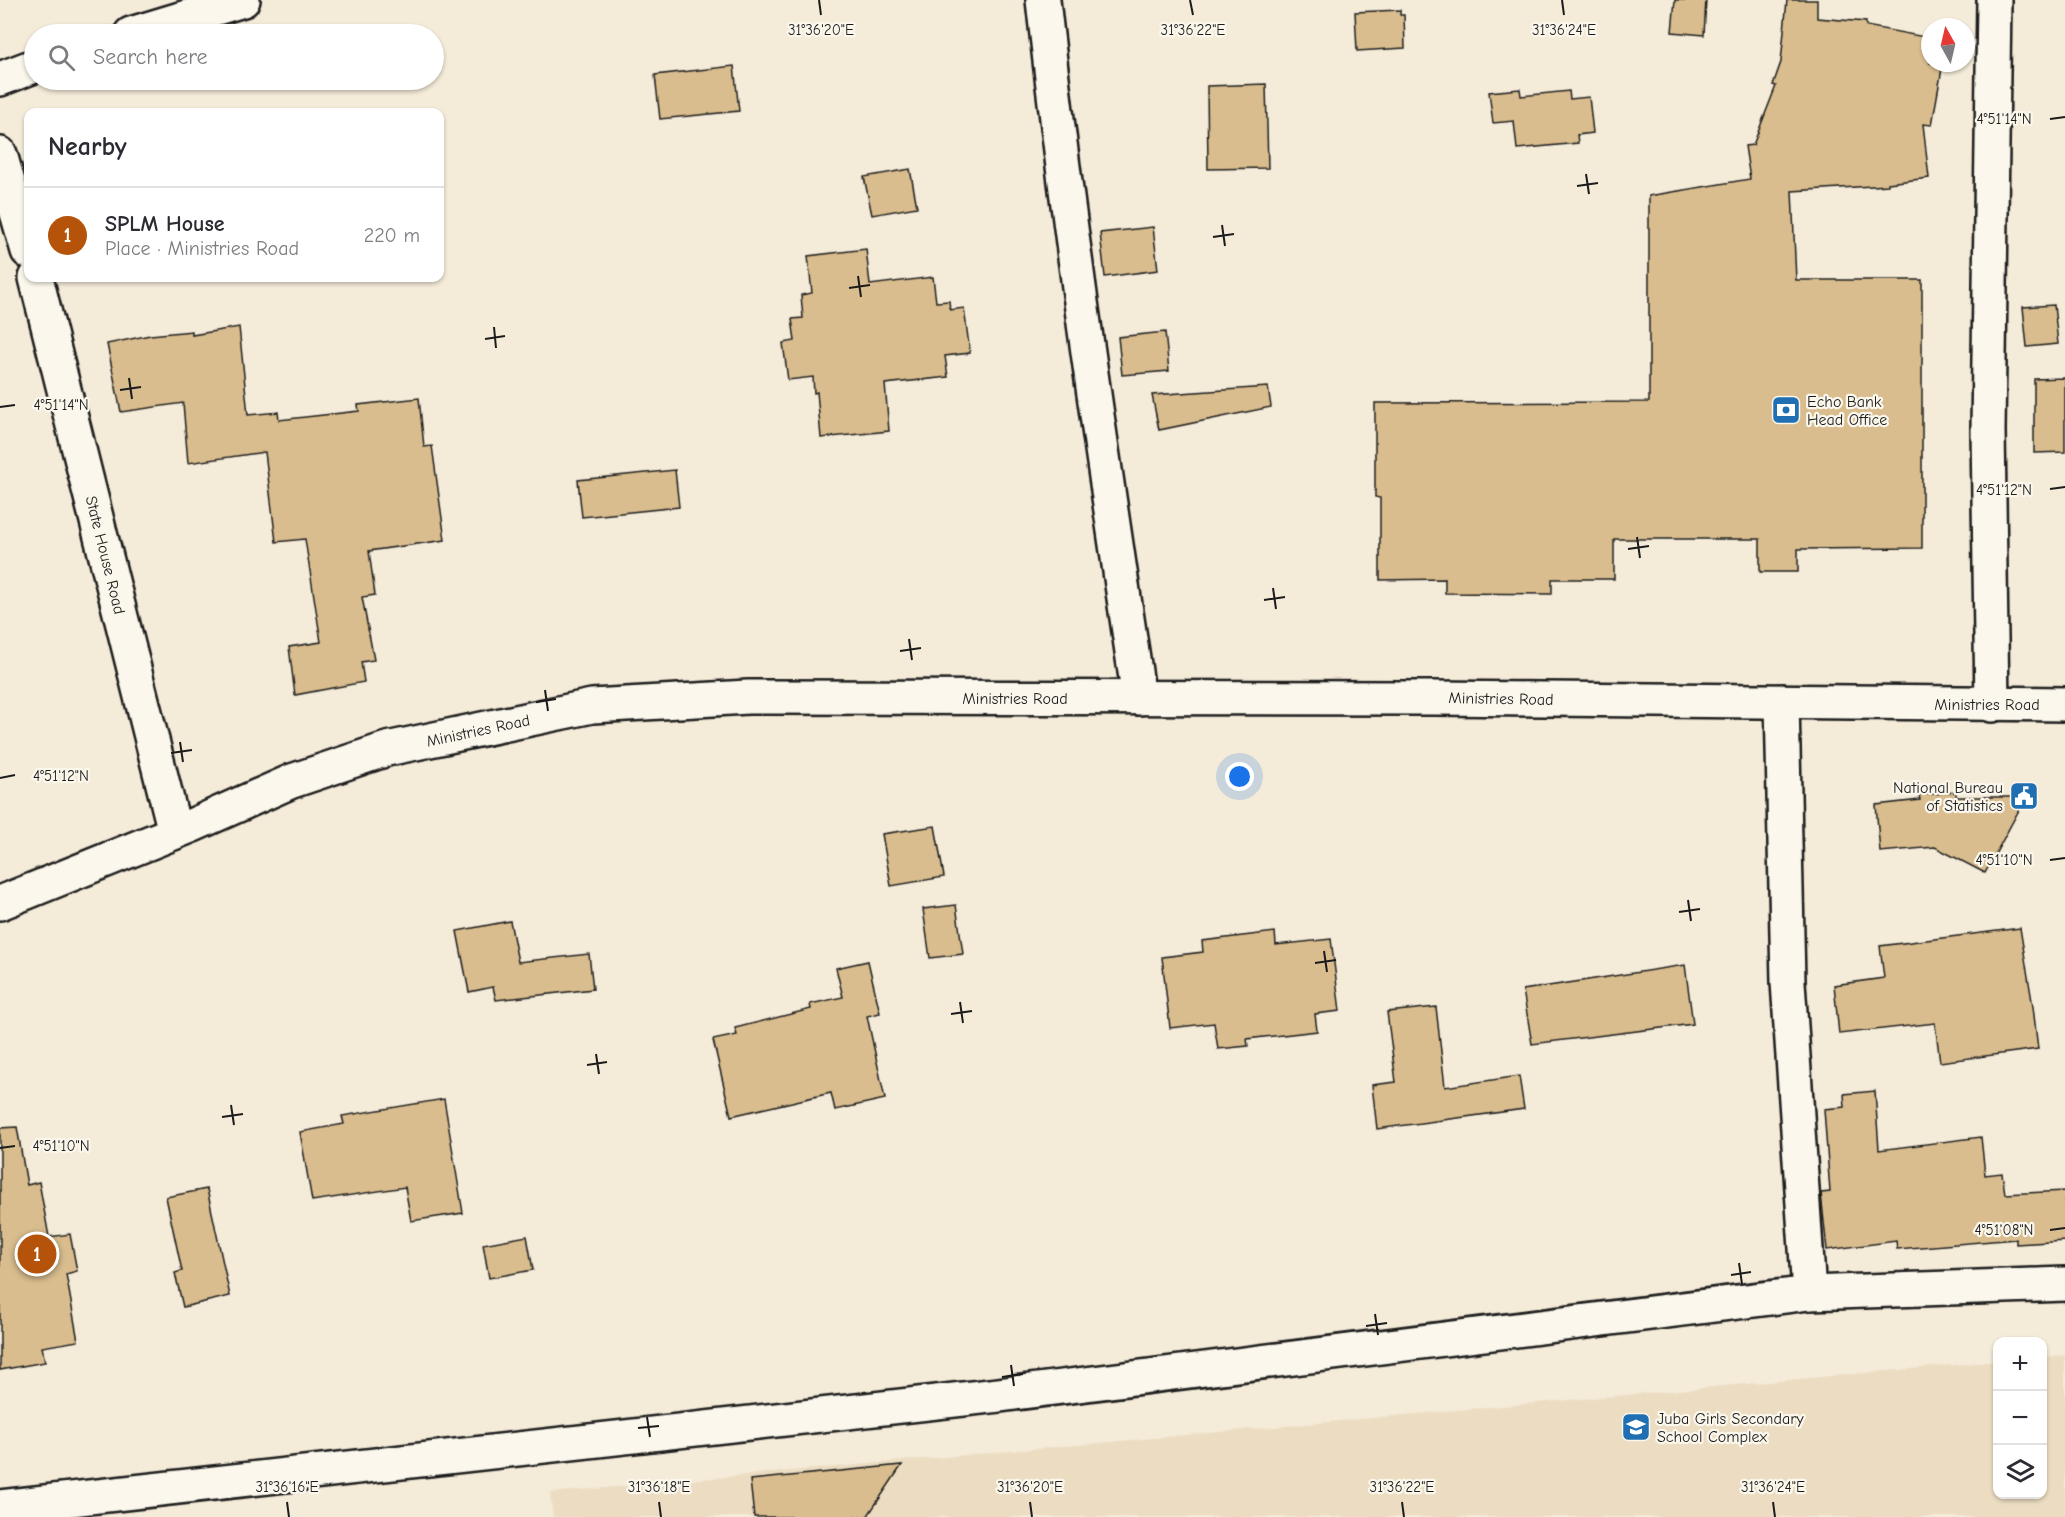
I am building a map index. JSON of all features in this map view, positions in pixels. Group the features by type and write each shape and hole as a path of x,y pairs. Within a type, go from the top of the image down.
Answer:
{"street":[{"path":"164,24 243,0"},
{"path":"1043,0 1061,159 1139,698"},
{"path":"1992,705 1988,430 1994,0"},
{"path":"0,79 24,70"},
{"path":"0,154 24,237"},
{"name":"State House Road","path":"37,282 175,832"},
{"name":"Ministries Road","path":"0,903 175,832 292,781 387,749 592,706 747,697 1434,698 2065,704"},
{"path":"1782,701 1788,982 1809,1293"},
{"path":"0,1507 999,1395 1809,1293 2065,1284"}],"shaded area":[{"name":"Juba Girls Secondary School Complex","path":"2065,1355 2065,1517 553,1517 550,1493 1993,1361 1993,1499 2047,1499 2047,1357"}],"building":[{"path":"1675,0 1706,0 1704,35 1672,32"},
{"path":"1787,0 1817,0 1817,18 1866,22 1866,26 1921,36 1921,72 1941,72 1932,125 1923,124 1929,178 1888,183 1888,185 1792,191 1796,280 1922,280 1922,548 1798,549 1798,572 1760,572 1760,539 1614,539 1614,579 1552,579 1552,594 1445,593 1445,579 1380,580 1380,498 1375,497 1375,403 1649,402 1649,196 1750,179 1745,146 1753,145 1776,86 1773,85 1781,62"},
{"path":"1400,10 1400,15 1404,15 1405,48 1357,51 1355,12"},
{"path":"734,66 739,111 660,119 655,75"},
{"path":"1266,84 1268,168 1208,169 1207,86"},
{"path":"1520,89 1521,96 1569,91 1570,99 1589,97 1593,133 1577,135 1578,143 1517,149 1514,121 1493,123 1489,92"},
{"path":"910,169 917,207 872,215 864,177"},
{"path":"1153,227 1158,270 1105,277 1100,233"},
{"path":"866,249 870,285 933,277 936,302 949,301 950,310 964,308 970,353 945,356 948,377 885,384 889,431 821,438 817,392 814,393 813,377 788,380 783,343 795,341 792,319 803,318 801,295 812,293 808,256"},
{"path":"2054,305 2058,344 2027,347 2023,307"},
{"path":"239,327 248,415 278,412 279,420 359,411 358,405 419,398 424,447 432,446 445,540 369,551 375,595 362,597 374,660 361,662 364,682 295,695 289,647 321,642 305,539 276,542 265,452 188,463 183,403 121,412 107,344 150,335 192,331 192,335"},
{"path":"1165,332 1169,371 1122,375 1118,337"},
{"path":"2065,378 2065,452 2034,453 2034,379"},
{"path":"1268,387 1271,407 1159,430 1152,395"},
{"path":"675,470 679,507 582,517 578,480"},
{"path":"1956,792 1956,797 2026,797 1985,873 1935,847 1880,852 1876,805 1920,800 1919,795"},
{"path":"935,826 944,877 891,886 882,834"},
{"path":"956,905 963,954 930,958 923,909"},
{"path":"510,921 518,962 589,954 593,989 496,1000 493,987 469,992 457,931"},
{"path":"2020,928 2038,1049 1940,1062 1935,1023 1839,1034 1834,985 1884,978 1880,946"},
{"path":"1275,932 1276,945 1331,939 1340,1011 1315,1014 1317,1031 1247,1039 1248,1046 1218,1049 1214,1023 1170,1028 1162,957 1203,952 1202,941"},
{"path":"868,961 880,1013 867,1016 885,1099 835,1110 831,1093 731,1116 713,1040 737,1035 735,1028 811,1009 810,1004 843,997 836,968"},
{"path":"1685,965 1693,1024 1532,1044 1523,990"},
{"path":"1436,1007 1445,1087 1519,1076 1524,1109 1377,1129 1372,1085 1396,1082 1387,1012"},
{"path":"1875,1091 1879,1150 1981,1137 1985,1175 2002,1173 2005,1194 2065,1191 2065,1241 2016,1244 2016,1239 1897,1249 1896,1241 1827,1250 1821,1193 1830,1192 1824,1109 1845,1107 1844,1094"},
{"path":"444,1099 463,1213 411,1221 405,1187 312,1201 300,1132 344,1124 342,1116"},
{"path":"17,1127 27,1185 39,1182 49,1237 70,1234 77,1271 66,1274 78,1341 42,1347 45,1362 0,1370 0,1128"},
{"path":"207,1189 230,1296 183,1307 175,1273 182,1271 166,1197"},
{"path":"527,1236 533,1270 489,1278 483,1244"},
{"path":"902,1465 867,1517 754,1517 750,1480"}],"place":[{"name":"Echo Bank Head Office","path":"1786,410"},
{"name":"National Bureau of Statistics","path":"2024,796"},
{"name":"SPLM House","path":"37,1254"},
{"name":"Juba Girls Secondary School Complex","path":"1636,1427"}]}
